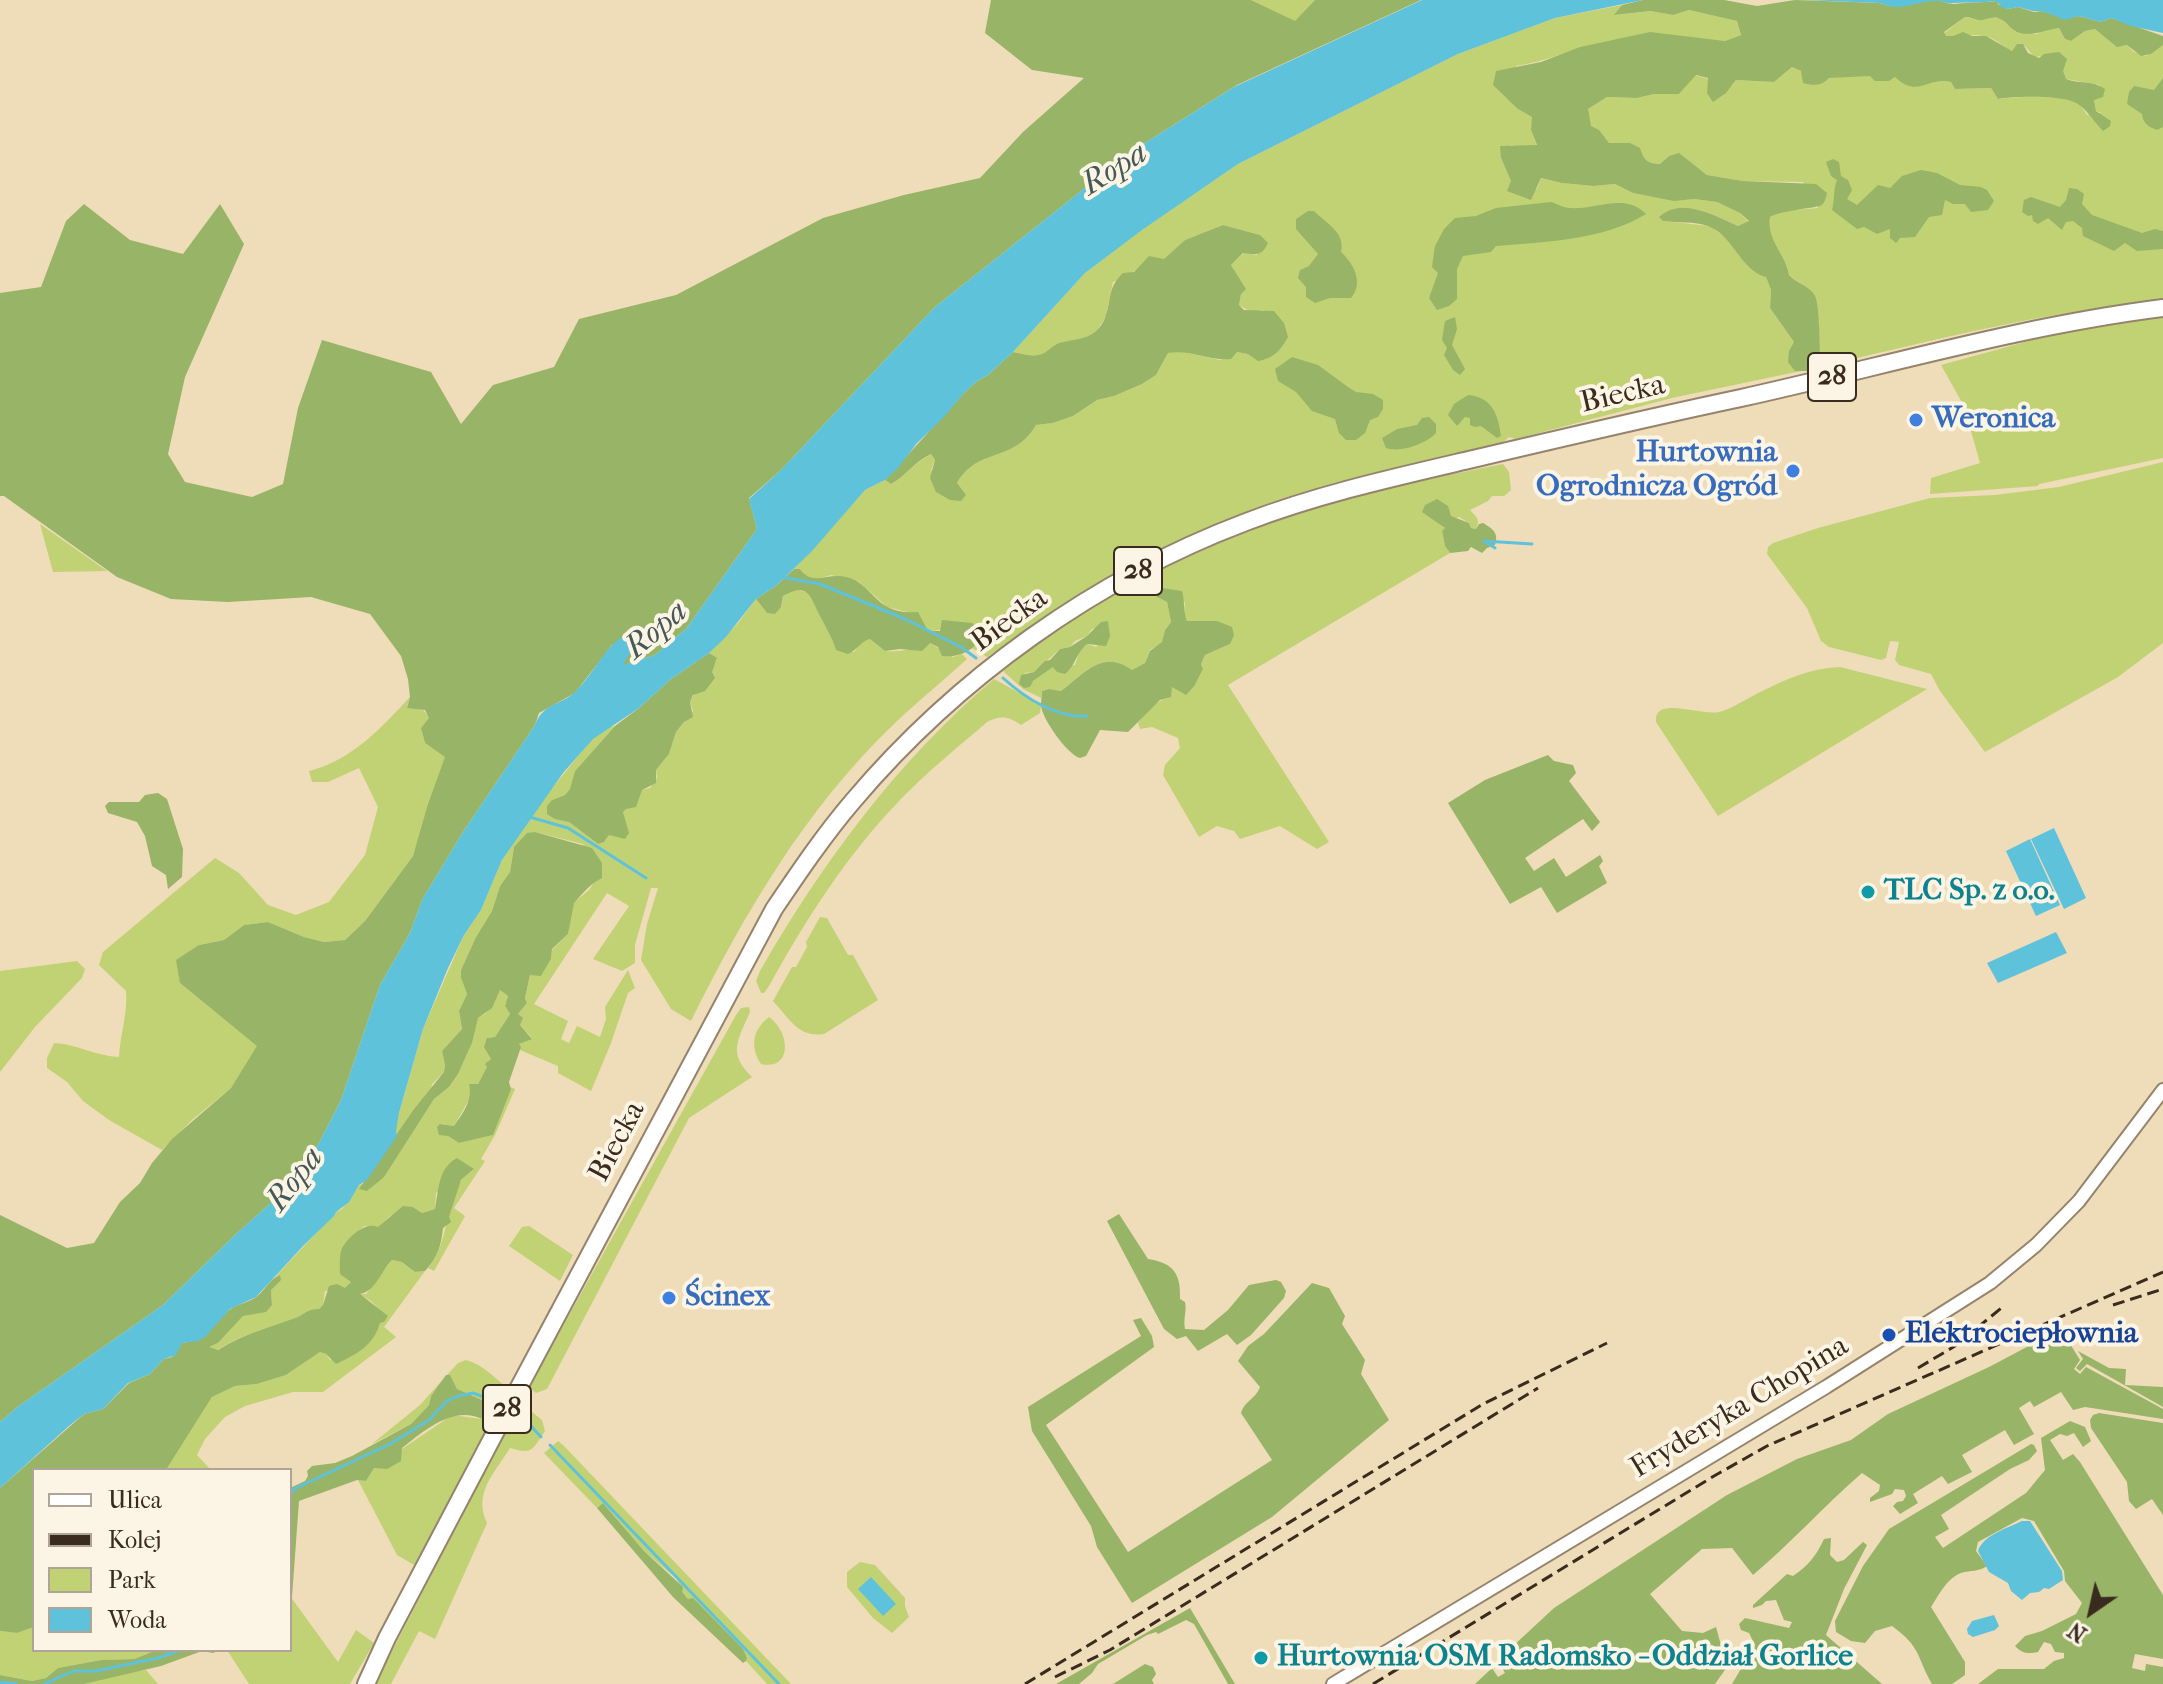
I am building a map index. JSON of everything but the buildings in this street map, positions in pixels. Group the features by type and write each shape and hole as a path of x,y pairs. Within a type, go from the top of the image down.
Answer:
{"main road":[{"name":"Biecka","path":"366,1684 387,1638 774,909 817,848 874,777 939,712 1019,646 1070,610 1152,564 1294,504 1669,412 2070,323 2163,308"},
{"name":"Biecka","path":"358,1684 387,1638"}],"street":[{"name":"Fryderyka Chopina","path":"1333,1684 1826,1387 1990,1283 2036,1245 2079,1201 2163,1090"}],"green space":[{"path":"991,0 1251,0 1295,21 1315,0 1421,0 1237,85 1129,153 935,307 780,471 749,498 757,529 686,629 655,655 621,666 630,649 612,645 575,693 539,713 535,725 463,832 422,900 410,933 380,985 341,1100 303,1174 163,1305 0,1422 0,1215 67,1248 94,1243 120,1202 140,1183 172,1139 231,1088 257,1046 180,983 176,960 199,945 224,940 244,925 268,922 324,942 345,940 365,921 413,856 445,757 425,743 421,728 429,718 425,710 407,708 410,697 408,679 401,656 370,614 311,597 228,602 171,599 117,577 0,496 0,293 41,287 66,221 84,204 130,240 183,254 220,204 244,244 185,377 168,454 185,482 252,497 283,484 298,408 322,340 431,372 461,424 493,385 554,367 579,319 676,295 823,218 980,178 1023,132 1084,78 1032,70 985,33"},
{"path":"1251,0 1315,0 1296,22"},
{"path":"1643,0 1724,0 1757,6 1795,0 1894,6 1928,0 1954,4 1997,1 2008,9 2018,7 2042,11 2065,19 2079,16 2101,22 2111,18 2163,36 2163,45 2151,54 2141,56 2127,45 2117,47 2095,29 2085,31 2071,41 2065,39 2059,28 2025,34 1995,18 1981,20 1965,17 1944,32 1946,36 1963,32 1986,36 2012,51 2017,44 2023,44 2028,53 2039,58 2059,52 2067,59 2063,71 2066,79 2096,84 2105,89 2103,97 2094,100 2096,111 2111,121 2103,131 2083,108 2069,100 2038,97 1998,99 1991,88 1955,89 1951,82 1943,81 1916,87 1895,77 1889,81 1875,81 1870,76 1829,78 1820,84 1810,85 1803,83 1801,71 1792,67 1774,82 1736,80 1726,93 1713,102 1707,93 1708,78 1696,75 1679,94 1607,97 1588,109 1591,126 1599,130 1609,143 1630,143 1640,148 1649,162 1660,164 1669,156 1679,153 1707,175 1743,181 1816,184 1827,193 1822,205 1770,217 1771,233 1789,275 1813,293 1817,307 1820,355 1807,371 1795,371 1788,362 1794,342 1770,308 1771,290 1766,277 1750,267 1717,231 1697,223 1663,221 1659,217 1668,211 1688,208 1709,213 1738,226 1749,221 1740,213 1717,202 1694,199 1674,201 1633,193 1615,184 1593,186 1541,178 1531,200 1507,191 1511,181 1501,158 1500,146 1537,145 1531,130 1532,117 1518,109 1493,85 1496,71 1541,62 1580,47 1650,32 1725,41 1741,35 1737,21 1689,10 1673,15 1651,11 1614,15 1622,5"},
{"path":"1622,5 1615,15 1652,11 1673,15 1689,10 1737,21 1741,35 1725,41 1662,38 1615,40 1516,66 1518,109 1533,117 1531,130 1537,146 1522,148 1511,145 1501,158 1511,181 1537,189 1541,178 1593,186 1615,184 1633,193 1674,200 1717,202 1740,213 1749,222 1738,226 1709,213 1688,208 1678,208 1660,217 1663,221 1710,226 1766,277 1771,290 1770,308 1794,342 1795,371 1801,371 1672,398 1516,439 1509,437 1500,445 1369,474 1272,502 1142,561 1048,616 987,657 972,648 981,631 974,626 962,624 928,631 911,613 887,607 859,582 831,575 816,580 800,569 794,569 865,490 885,480 891,484 931,454 935,460 931,470 957,483 975,464 1017,445 1036,425 1073,416 1097,400 1142,384 1156,375 1168,353 1178,351 1220,360 1237,352 1248,354 1264,310 1251,312 1239,305 1245,288 1231,265 1244,253 1257,255 1260,235 1223,225 1185,240 1164,260 1150,260 1113,282 1106,316 1097,331 1088,338 1056,344 1046,353 1035,356 1013,352 1085,273 1138,232 1238,164 1458,54 1555,18"},
{"path":"1965,17 2001,19 2016,32 2037,34 2042,30 2059,28 2065,39 2071,41 2085,31 2095,29 2114,44 2127,45 2134,52 2146,56 2163,45 2163,302 2029,320 1809,369 1820,355 1817,310 1805,287 1789,275 1770,226 1770,217 1781,211 1818,208 1803,182 1743,181 1707,175 1690,162 1669,156 1660,164 1642,160 1605,141 1589,121 1588,109 1607,97 1679,94 1695,75 1732,86 1736,80 1774,82 1792,67 1825,82 1829,78 1862,76 1894,76 1922,82 1939,79 1951,82 1955,89 1991,88 1998,99 2053,97 2074,101 2087,115 2101,113 2096,111 2094,100 2100,85 2066,79 2052,55 2034,57 2025,46 2017,45 2012,51 1983,36 1946,36 1944,33"},
{"path":"2163,78 2163,127 2157,130 2146,124 2142,114 2127,104 2129,92 2134,86 2154,90"},
{"path":"1833,159 1839,162 1841,176 1848,180 1852,190 1847,199 1857,205 1878,185 1890,188 1902,176 1921,170 1937,173 1960,185 1981,187 1994,201 1988,210 1971,212 1965,204 1945,200 1942,215 1929,217 1915,237 1900,238 1896,243 1890,238 1890,229 1877,234 1864,227 1857,229 1832,210 1837,180 1831,176 1826,162"},
{"path":"2069,188 2084,194 2082,204 2092,215 2142,233 2155,229 2163,231 2163,249 2137,251 2125,243 2114,251 2083,236 2082,228 2073,221 2066,222 2062,230 2048,218 2038,224 2033,221 2032,215 2022,212 2024,200 2031,197 2060,207 2066,200"},
{"path":"1551,202 1570,208 1629,204 1646,214 1630,223 1593,234 1496,246 1491,252 1463,256 1457,269 1457,299 1437,310 1429,298 1438,273 1432,267 1435,246 1444,229 1455,218 1476,216 1496,208"},
{"path":"1308,211 1314,211 1341,239 1341,252 1356,274 1357,286 1351,298 1330,298 1315,303 1306,297 1306,287 1298,278 1300,270 1309,266 1318,254 1296,229 1296,219"},
{"path":"1223,225 1260,235 1268,243 1261,252 1243,253 1231,265 1246,289 1241,294 1239,305 1244,310 1274,311 1284,323 1288,337 1276,353 1258,361 1248,354 1237,352 1231,359 1168,353 1156,375 1142,384 1097,400 1073,416 1036,425 1017,445 975,464 957,483 966,495 961,501 950,500 936,492 930,478 935,460 931,454 891,484 885,480 963,394 1013,352 1032,356 1041,354 1059,343 1092,334 1105,318 1112,289 1123,273 1134,272 1149,256 1164,259 1185,240"},
{"path":"1455,317 1457,329 1452,345 1465,369 1460,375 1444,355 1447,348 1442,340 1445,321"},
{"path":"2163,317 2163,458 2038,486 1930,494 1931,478 1980,463 1964,406 1941,365 2079,330"},
{"path":"1292,357 1318,365 1356,392 1373,394 1383,400 1383,409 1378,417 1370,420 1365,433 1356,440 1346,440 1339,433 1335,419 1312,411 1296,392 1278,381 1275,369"},
{"path":"1468,395 1488,403 1498,421 1501,436 1497,438 1481,426 1470,425 1470,418 1465,417 1457,426 1448,415 1454,404"},
{"path":"1429,417 1436,424 1436,433 1432,437 1405,448 1386,448 1382,438 1397,429 1417,425 1422,418"},
{"path":"2163,462 2163,643 2118,677 1985,752 1931,674 1899,665 1895,660 1899,642 1890,641 1886,658 1881,660 1829,647 1821,641 1807,608 1767,554 1768,547 1773,543 1930,498 1995,495 2059,487"},
{"path":"1503,464 1509,472 1511,490 1504,496 1492,496 1470,510 1478,520 1476,529 1459,517 1441,524 1445,529 1442,531 1445,546 1450,553 1228,685 1329,842 1317,849 1280,826 1240,839 1234,831 1217,826 1199,837 1163,775 1165,765 1180,748 1178,738 1152,727 1140,729 1138,723 1152,707 1170,697 1172,687 1195,685 1203,669 1201,664 1205,655 1230,644 1217,621 1187,621 1185,602 1157,597 1167,602 1171,622 1162,643 1150,650 1145,663 1132,670 1121,664 1102,663 1061,691 1042,691 1041,698 1023,689 1003,671 1039,643 1115,594 1196,552 1239,534 1347,498","holes":["1109,626 1109,631 1096,647 1087,644 1080,650 1075,665 1054,666 1033,681 1024,673 1034,672 1060,649 1070,647 1092,629"]},
{"path":"1437,499 1448,506 1451,516 1469,523 1471,528 1476,529 1483,523 1490,527 1496,534 1495,545 1482,553 1471,547 1468,551 1450,553 1442,531 1445,528 1422,512 1425,505"},
{"path":"40,524 107,571 53,572"},
{"path":"794,569 800,569 810,577 839,576 855,580 892,609 918,612 928,631 940,631 942,620 972,623 981,631 980,638 967,651 948,656 942,656 938,647 930,643 922,651 885,651 870,639 848,654 836,650 807,593 798,590 783,596 781,607 775,614 767,613 756,599"},
{"path":"794,589 812,597 836,649 854,652 861,642 870,639 885,651 908,650 930,643 953,657 962,654 967,659 862,756 805,827 755,902 691,1021 671,1009 641,960 647,924 658,888 651,888 635,945 635,963 622,971 593,959 629,906 607,893 534,1004 568,1021 561,1039 569,1043 577,1026 600,1037 606,1019 605,1007 628,970 635,988 628,993 591,1091 558,1073 558,1066 520,1050 519,1044 532,1038 520,1025 518,1014 527,1003 525,998 530,975 541,975 551,959 552,950 568,934 573,903 594,882 583,844 535,832 514,847 510,872 500,886 492,911 461,970 467,994 459,1011 462,1029 442,1051 444,1072 432,1084 431,1090 397,1136 395,1131 399,1113 423,1029 464,935 481,910 502,860 540,803 592,739 608,727 615,726 575,771 571,789 552,800 569,822 598,844 606,840 609,834 620,838 626,825 623,812 657,778 656,770 669,754 676,732 693,711 690,702 717,659 709,653 756,599 767,613 781,607 783,596"},
{"path":"1154,590 1182,591 1187,621 1217,621 1232,627 1234,635 1230,644 1205,655 1201,664 1203,669 1186,695 1172,687 1171,697 1160,700 1128,732 1100,730 1086,756 1080,758 1062,743 1050,727 1042,711 1042,691 1061,691 1102,663 1121,664 1132,670 1145,663 1150,651 1162,642 1171,622 1167,602 1157,597"},
{"path":"1108,621 1110,636 1106,646 1087,644 1065,674 1053,667 1033,681 1030,687 1024,688 1019,684 1021,675 1034,672 1060,649 1070,647 1101,622"},
{"path":"709,653 717,658 712,672 715,678 705,691 693,695 690,702 693,717 676,732 669,754 656,770 656,783 642,790 636,807 623,812 629,833 625,839 609,835 598,844 569,822 547,814 547,806 552,800 565,795 575,771 615,726 671,679"},
{"path":"1840,667 1927,689 1718,816 1656,722 1657,714 1670,708 1719,712 1792,678"},
{"path":"994,679 1036,702 1041,706 1040,713 1021,725 1004,718 987,722 910,790 845,865 769,986 761,993 756,981 760,971 836,852 926,743"},
{"path":"410,697 407,707 423,710 430,718 421,728 425,743 446,757 413,856 365,921 345,940 324,942 268,922 244,925 224,940 199,945 180,983 258,1046 231,1088 162,1150 109,1120 83,1101 67,1082 47,1068 47,1058 54,1043 119,1057 126,991 99,965 103,952 215,858 239,873 268,905 296,915 329,902 365,855 378,807 359,768 328,782 312,782 309,771 352,751"},
{"path":"1548,755 1554,761 1573,765 1576,773 1569,781 1600,822 1592,831 1583,819 1525,858 1534,871 1554,858 1566,877 1600,855 1603,861 1599,866 1607,883 1557,913 1541,887 1510,904 1448,803 1485,780"},
{"path":"158,793 167,799 183,849 182,877 168,889 166,875 152,866 145,836 137,822 108,813 105,806 109,802 139,802 145,795"},
{"path":"535,832 592,848 602,863 602,878 574,903 568,934 552,949 551,959 541,976 530,975 525,998 527,1003 518,1014 523,1018 520,1025 532,1039 519,1044 521,1047 509,1082 511,1089 493,1135 459,1143 448,1136 439,1135 437,1127 440,1124 454,1126 468,1101 469,1084 478,1084 487,1067 485,1064 491,1059 484,1047 487,1038 495,1037 510,1014 505,1006 508,996 500,990 492,1008 478,1018 472,1043 449,1087 434,1099 384,1177 367,1191 359,1189 414,1109 444,1072 442,1051 462,1029 459,1011 467,994 461,970 492,911 500,886 510,872 514,847 527,833"},
{"path":"820,917 827,918 848,955 853,955 878,1000 824,1034 815,1034 801,1030 773,1001 792,967 796,967"},
{"path":"77,961 85,969 82,978 35,1027 0,1072 0,971"},
{"path":"500,990 508,996 505,1006 510,1014 495,1037 487,1038 492,1059 454,1126 440,1124 448,1136 459,1143 492,1135 510,1087 515,1089 481,1159 485,1161 454,1208 465,1216 434,1271 428,1268 439,1249 455,1193 462,1180 474,1169 436,1193 435,1209 422,1213 413,1207 390,1216 378,1228 364,1226 342,1248 340,1267 351,1282 346,1288 325,1291 323,1305 319,1309 309,1310 246,1335 217,1350 208,1347 218,1343 243,1316 272,1305 271,1290 279,1275 275,1277 342,1209 359,1185 383,1177 434,1099 449,1087 458,1074 472,1043 478,1018 486,1013"},
{"path":"749,1007 737,1053 739,1061 752,1077 689,1118 547,1389 536,1393 529,1387 736,1015 741,1008"},
{"path":"769,1017 782,1032 785,1050 783,1057 771,1065 761,1064 754,1045 759,1027"},
{"path":"457,1158 474,1169 461,1180 449,1217 451,1222 443,1228 433,1261 425,1271 415,1272 402,1262 392,1260 374,1285 360,1294 388,1316 380,1323 373,1338 351,1357 336,1364 320,1352 286,1375 257,1384 235,1386 212,1397 167,1468 32,1468 32,1628 17,1633 0,1631 0,1488 84,1414 103,1409 129,1383 150,1374 164,1359 172,1357 182,1343 204,1336 228,1311 256,1297 276,1277 280,1275 281,1280 271,1290 272,1305 266,1312 243,1316 218,1343 209,1347 218,1350 246,1335 309,1310 319,1309 329,1286 337,1284 345,1288 351,1282 340,1274 341,1251 349,1239 363,1228 378,1227 403,1206 413,1207 422,1213 435,1209 443,1173"},
{"path":"1119,1214 1148,1259 1164,1263 1177,1276 1180,1299 1185,1302 1185,1329 1204,1330 1228,1310 1249,1285 1276,1280 1286,1291 1284,1298 1251,1335 1237,1345 1227,1334 1198,1351 1186,1336 1177,1339 1164,1329 1107,1221"},
{"path":"529,1226 573,1255 560,1281 509,1246 522,1227"},
{"path":"392,1260 402,1262 415,1272 425,1271 384,1327 396,1337 323,1392 293,1392 245,1406 225,1417 205,1439 197,1455 209,1468 167,1468 212,1397 235,1386 257,1384 286,1375 320,1352 330,1360 387,1317 359,1294 366,1294"},
{"path":"1312,1283 1329,1288 1345,1316 1342,1324 1365,1360 1361,1374 1389,1420 1272,1517 1132,1603 1097,1547 1091,1526 1032,1431 1028,1407 1141,1336 1133,1320 1141,1318 1152,1336 1154,1347 1046,1425 1128,1552 1272,1460 1241,1413 1260,1387 1238,1361 1248,1346 1264,1334"},
{"path":"2061,1329 2080,1360 2074,1369 2080,1374 2086,1367 2163,1409 2163,1419 2085,1407 2073,1410 2061,1392 2034,1407 2030,1401 2019,1408 2034,1434 2014,1445 2005,1430 1962,1455 1972,1472 1948,1484 1942,1476 1913,1494 1918,1503 1900,1514 1893,1506 1903,1501 1906,1496 1904,1490 1895,1489 1892,1494 1870,1502 1880,1485 1862,1473 1753,1575 1732,1548 1702,1549 1650,1594 1682,1631 1703,1633 1716,1627 1727,1667 1715,1684 1475,1684 1492,1668 1498,1677 1505,1673 1498,1660 1554,1608 1727,1495 1797,1459 1851,1440 1888,1414"},
{"path":"2078,1351 2109,1368 2126,1369 2125,1385 2163,1387 2163,1407 2087,1364 2080,1371 2076,1368 2083,1359"},
{"path":"466,1360 488,1371 507,1388 507,1393 416,1566 397,1555 358,1480 366,1481 374,1468 452,1415 482,1419 471,1397 457,1389 450,1376 446,1376 458,1363"},
{"path":"446,1375 450,1375 457,1389 486,1402 488,1411 482,1419 460,1415 439,1422 402,1448 401,1461 387,1469 374,1468 366,1481 357,1480 299,1501 292,1597 292,1487 305,1481 307,1471 312,1466 335,1463 352,1456 411,1424 429,1405 431,1396"},
{"path":"446,1376 431,1396 429,1405 411,1424 372,1444 420,1405"},
{"path":"527,1408 542,1420 545,1431 528,1451 510,1448 487,1484 482,1502 487,1523 435,1639 419,1631 391,1684 375,1684 511,1421 516,1425 520,1411 524,1413"},
{"path":"2099,1413 2163,1423 2163,1515 2152,1499 2136,1509 2129,1501 2127,1482 2091,1428 2090,1420"},
{"path":"2070,1421 2085,1427 2091,1441 2083,1447 2074,1433 2067,1436 2060,1434 2050,1440 2063,1460 2073,1454 2080,1462 2163,1595 2163,1659 2135,1654 2132,1668 2145,1671 2146,1664 2163,1667 2163,1684 1978,1684 1998,1669 2044,1669 2064,1658 2064,1653 2055,1652 2051,1644 2044,1642 2035,1653 2023,1652 2015,1646 2025,1636 2076,1614 2082,1603 2065,1581 2064,1571 2034,1521 2022,1518 1978,1542 1976,1551 1987,1566 1956,1575 1931,1607 1965,1662 1965,1675 1952,1684 1932,1684 1914,1647 1892,1626 1875,1631 1865,1643 1851,1641 1836,1632 1835,1621 1863,1566 1889,1529 2034,1445 2037,1451 2029,1460 2010,1469 1941,1515 1949,1529 1935,1537 1943,1548 2026,1493 2045,1470 2041,1438"},
{"path":"558,1441 791,1684 767,1684 746,1661 747,1657 681,1592 677,1579 644,1551 603,1503 597,1508 544,1453"},
{"path":"603,1503 644,1551 683,1587 682,1592 688,1599 693,1598 743,1649 746,1661 743,1663 673,1597 597,1508"},
{"path":"1831,1538 1830,1555 1837,1562 1844,1560 1863,1542 1867,1545 1844,1589 1826,1635 1882,1684 1732,1684 1755,1645 1749,1633 1741,1630 1739,1624 1745,1618 1789,1628 1792,1622 1784,1620 1776,1600 1753,1608 1753,1605 1787,1574 1793,1576 1803,1568 1824,1539"},
{"path":"860,1562 875,1565 905,1598 909,1617 892,1633 873,1618 847,1587 847,1572"},
{"path":"292,1599 338,1662 356,1630 374,1643 350,1684 249,1684 228,1652 292,1652"},
{"path":"1190,1608 1235,1684 1228,1684 1194,1624 1186,1620 1158,1634 1147,1635 1098,1664 1079,1684 1056,1684"},
{"path":"32,1628 32,1652 152,1652 134,1659 101,1660 58,1668 46,1678 32,1681 0,1675 0,1631 17,1633"},
{"path":"152,1652 199,1652 161,1666 84,1684 0,1684 0,1675 32,1681 46,1678 58,1668 101,1660 134,1659"},
{"path":"1145,1664 1153,1667 1156,1674 1152,1680 1154,1684 1113,1684"},
{"path":"146,1670 158,1684 84,1684 128,1672"}],"water":[{"name":"Ropa","path":"1422,0 1643,0 1555,18 1458,54 1238,164 1085,273 1013,352 963,394 898,468 885,480 865,490 812,551 777,585 756,599 725,638 639,708 593,739 563,773 502,860 481,910 464,935 423,1029 399,1113 397,1136 349,1202 256,1297 230,1309 205,1337 182,1343 176,1355 164,1359 150,1374 128,1383 103,1409 84,1414 0,1488 0,1422 163,1305 303,1174 341,1100 380,985 410,933 422,900 543,712 572,695 614,643 633,630 645,627 623,665 655,655 686,629 757,529 749,499 780,471 935,307 1129,153 1234,87"},
{"path":"1805,0 2163,0 2163,33 2111,18 2101,22 2079,16 2065,20 2042,11 2018,7 2008,9 1996,1 1928,1 1895,7 1880,3"},
{"path":"2054,828 2086,898 2064,909 2031,839"},
{"path":"2030,839 2060,905 2036,916 2006,851"},
{"path":"2056,932 2067,953 1998,983 1987,963"},
{"path":"2022,1521 2030,1521 2062,1571 2063,1580 2049,1589 2030,1593 2022,1600 2011,1591 2008,1583 1989,1572 1978,1551 1990,1536"},
{"path":"871,1577 896,1604 883,1616 858,1589"},
{"path":"1994,1615 1999,1626 1995,1630 1973,1637 1968,1634 1967,1629 1972,1621"}],"waterway":[{"path":"1495,548 1484,541 1532,544"},
{"path":"781,577 820,584 905,619 961,647 976,658"},
{"path":"1003,678 1021,693 1053,710 1087,716"},
{"path":"526,816 568,828 646,878"},
{"path":"292,1492 390,1444 429,1420 447,1401 458,1396 473,1393 497,1402"},
{"path":"519,1413 541,1437"},
{"path":"550,1445 779,1684"},
{"path":"44,1684 73,1671 96,1671 175,1652"},
{"path":"0,1682 17,1684"}],"railway":[{"path":"1373,1684 1767,1446 2163,1272"},
{"path":"2113,1305 2163,1289"},
{"path":"1918,1368 1955,1346 2005,1305"},
{"path":"1025,1684 1483,1404 1607,1343"},
{"path":"1055,1677 1110,1650 1538,1388"}],"place":[{"name":"Weronica","path":"1916,420"},
{"name":"Hurtownia Ogrodnicza Ogród","path":"1793,471"},
{"name":"TLC Sp. z o.o.","path":"1868,892"},
{"name":"Ścinex","path":"669,1298"},
{"name":"Elektrociepłownia","path":"1889,1335"},
{"name":"Hurtownia OSM Radomsko - Oddział Gorlice","path":"1261,1658"}]}
